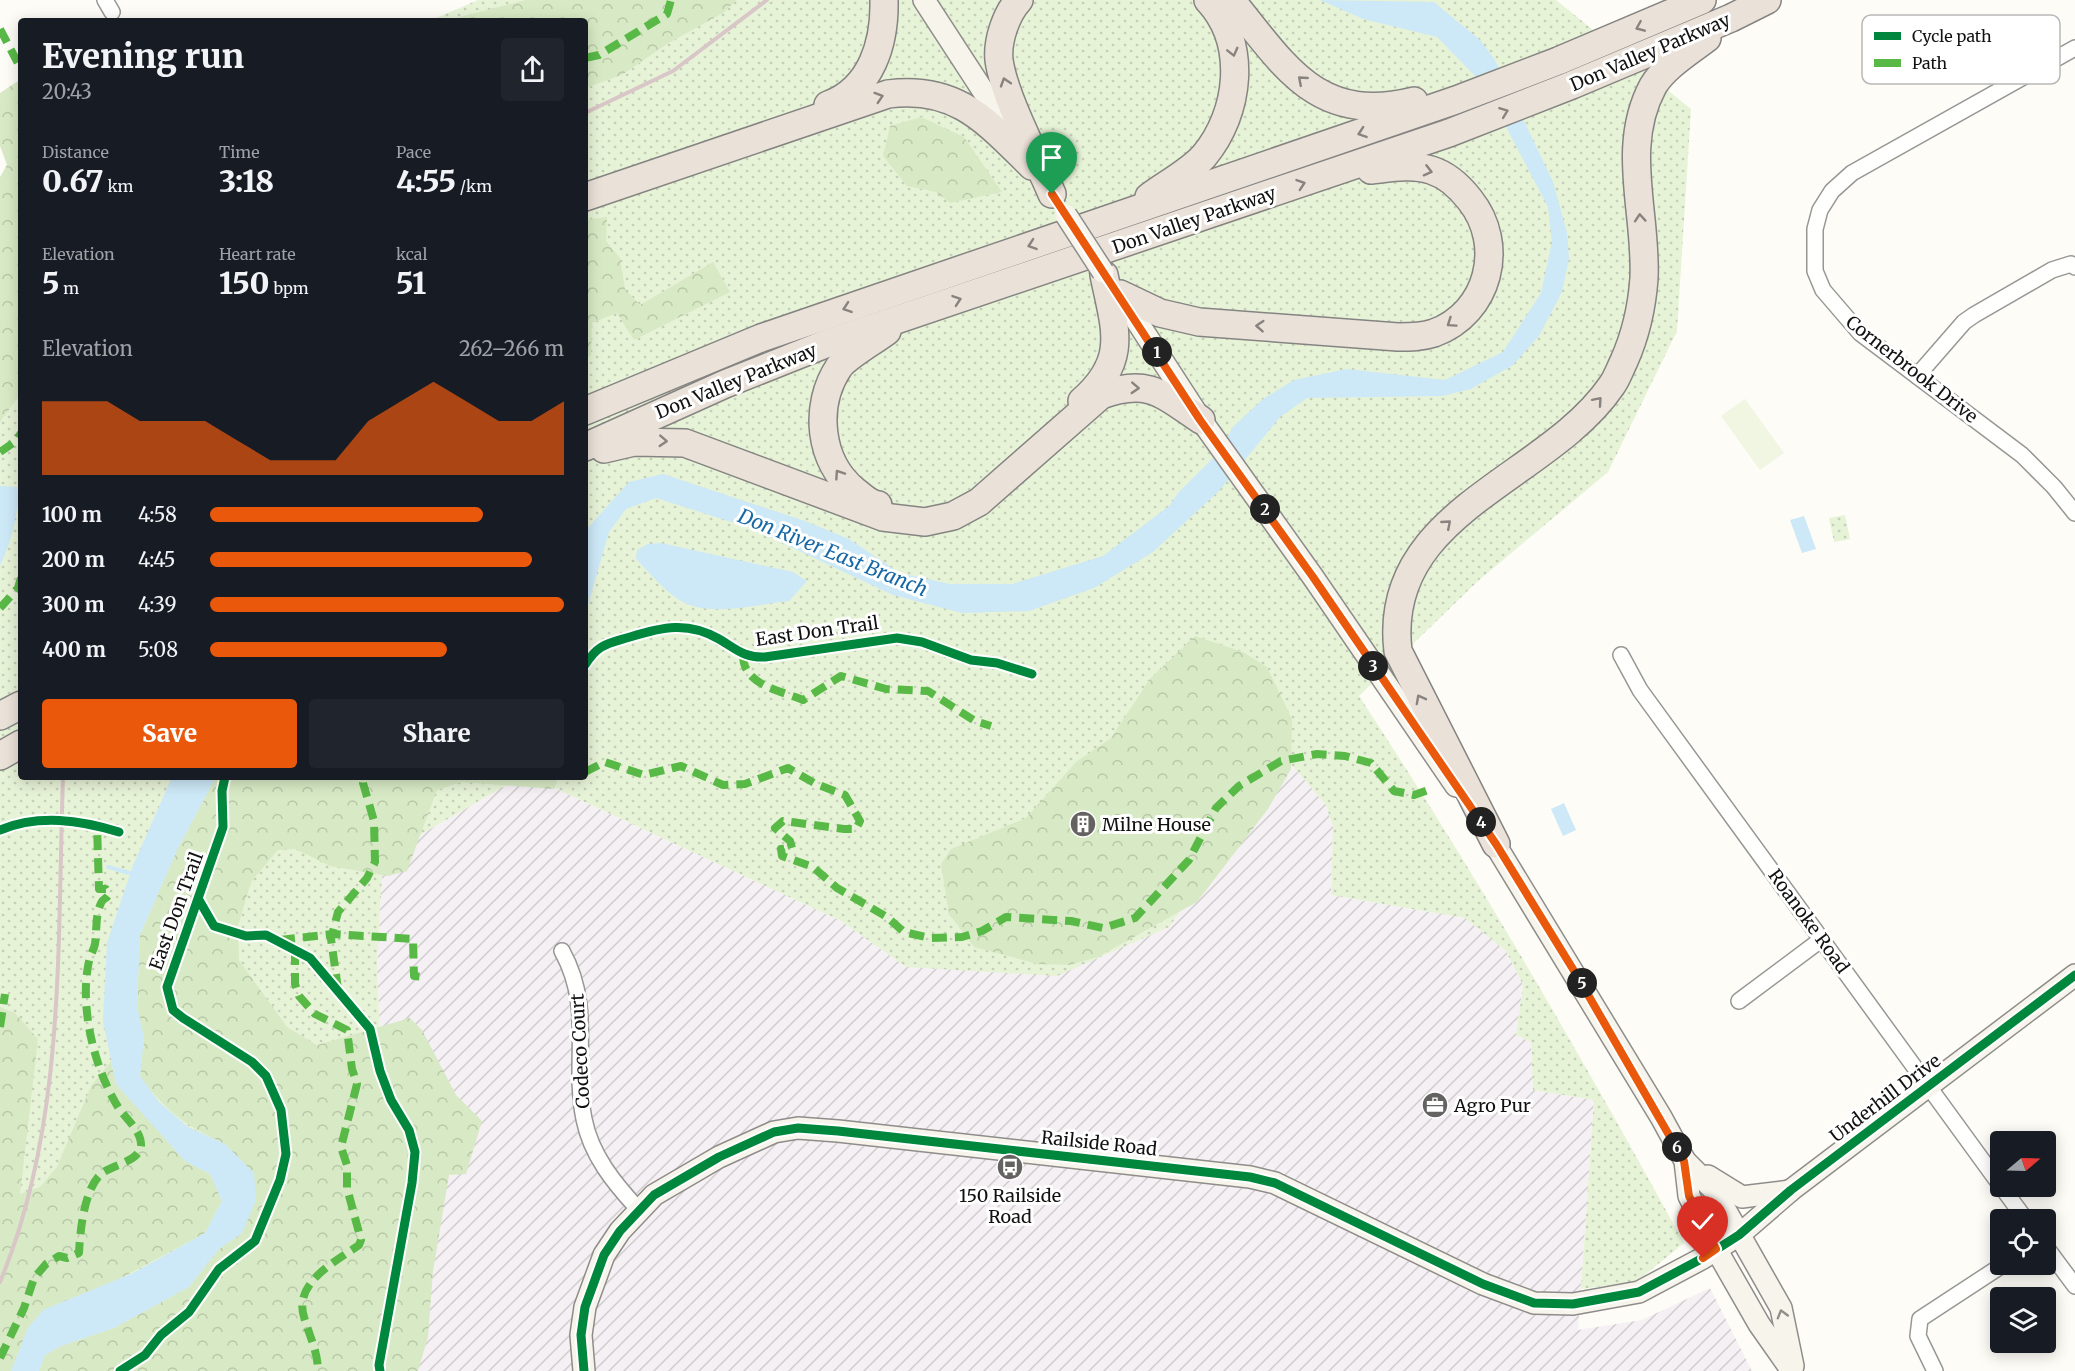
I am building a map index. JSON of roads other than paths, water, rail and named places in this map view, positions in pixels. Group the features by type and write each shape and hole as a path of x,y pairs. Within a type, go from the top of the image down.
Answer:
{"highway":[{"path":"588,183 832,103 847,94 864,78 875,58 884,31 884,0"},
{"path":"1019,0 1007,18 999,59 1005,83 1059,205"},
{"path":"1127,213 1203,157 1222,130 1233,100 1236,68 1228,34 1208,0"},
{"path":"1231,0 1297,76 1335,102 1371,108 1428,97 1456,100"},
{"name":"Don Valley Parkway","path":"588,410 772,334 1456,100 1558,61 1702,0"},
{"name":"Don Valley Parkway","path":"588,446 725,384 828,343 1449,134 1572,86 1731,18 1767,0"},
{"path":"1496,844 1398,651 1396,634 1401,592 1416,559 1443,526 1585,416 1613,385 1633,340 1641,309 1644,275 1635,154 1641,114 1654,84 1731,18"},
{"path":"588,196 888,94 906,92 942,96 963,105 982,119 1032,166"},
{"path":"1113,285 1151,309 1199,322 1398,338 1423,336 1436,332 1469,310 1485,281 1490,248 1483,218 1457,185 1429,170 1411,168 1328,175"},
{"path":"902,319 841,365 827,388 823,424 828,457 845,483 871,504 913,512 940,511 973,495 1089,394 1106,376 1114,358 1117,336 1113,285"},
{"path":"588,395 644,386"},
{"path":"588,452 634,442 685,443 883,517 925,522 952,516 978,502 1101,395 1124,387 1141,387 1162,393 1200,420"},
{"path":"0,716 18,707"},
{"path":"0,756 18,746"}],"main road":[{"path":"924,0 1200,420 1263,505 1496,844 1582,983 1684,1161 1710,1185 1781,1308 1793,1371"},
{"name":"Underhill Drive","path":"1716,1249 1739,1235 1791,1190 2075,975"},
{"name":"Railside Road","path":"584,1371 581,1335 593,1279 604,1255 638,1209 669,1186 727,1153 774,1132 798,1128 1250,1177 1275,1183 1483,1284 1534,1303 1573,1304 1639,1292 1654,1286 1716,1249"},
{"path":"1684,1161 1742,1197 1791,1190"},
{"path":"1684,1161 1689,1196 1716,1249 1759,1324 1793,1371"}],"street":[{"name":"Cornerbrook Drive","path":"2060,56 2075,48"},
{"name":"Cornerbrook Drive","path":"2011,84 1852,173 1832,191 1820,210 1815,229 1815,271 1823,291 1860,333 2022,455 2054,487 2075,513"},
{"path":"1917,376 1957,329 1974,315 2052,270 2071,264 2075,267"},
{"name":"Roanoke Road","path":"1621,655 1640,690 1990,1171"},
{"path":"1739,1001 1822,939"},
{"name":"Codeco Court","path":"562,951 571,967 580,996 582,1099 588,1132 603,1167 638,1209"},
{"path":"2056,1261 2075,1287"},
{"path":"1935,1371 1918,1336 1920,1319 1990,1273"}],"water":[{"name":"Don River East Branch","path":"1320,0 1434,2 1480,40 1495,60 1553,182 1567,233 1569,259 1562,292 1539,336 1513,365 1471,389 1442,396 1307,398 1280,417 1219,491 1153,552 1094,588 1029,611 962,613 893,595 750,528 656,498 626,509 609,532 588,605 588,528 629,482 663,474 805,521 849,539 900,573 950,584 1012,584 1103,556 1169,506 1179,492 1222,449 1232,428 1263,399 1294,380 1347,369 1445,380 1503,352 1541,293 1552,242 1548,207 1502,119 1476,77 1437,37 1363,19"},
{"path":"0,486 17,487 18,496 14,527 0,565"},
{"path":"1804,516 1816,549 1802,553 1790,520"},
{"path":"661,543 793,572 807,581 789,601 720,609 693,606 669,592 636,559 637,550 648,544"},
{"path":"171,780 214,780 179,846 140,935 137,1006 144,1038 140,1076 159,1102 188,1127 225,1144 254,1173 256,1200 242,1233 219,1249 189,1287 114,1328 61,1346 45,1355 39,1371 11,1371 28,1328 43,1310 133,1273 205,1233 222,1201 210,1174 185,1161 116,1084 103,1021 107,943 132,868"},
{"path":"1564,803 1576,830 1563,836 1551,809"}],"waterway":[{"path":"108,867 133,874"}],"railway":[{"path":"588,112 673,71 767,0"},
{"path":"0,1282 21,1222 37,1160 47,1097 58,969 63,780"}],"place":[{"name":"Milne House","path":"1083,824"},
{"name":"Agro Pur","path":"1435,1105"},
{"name":"150 Railside Road","path":"1010,1167"}]}
